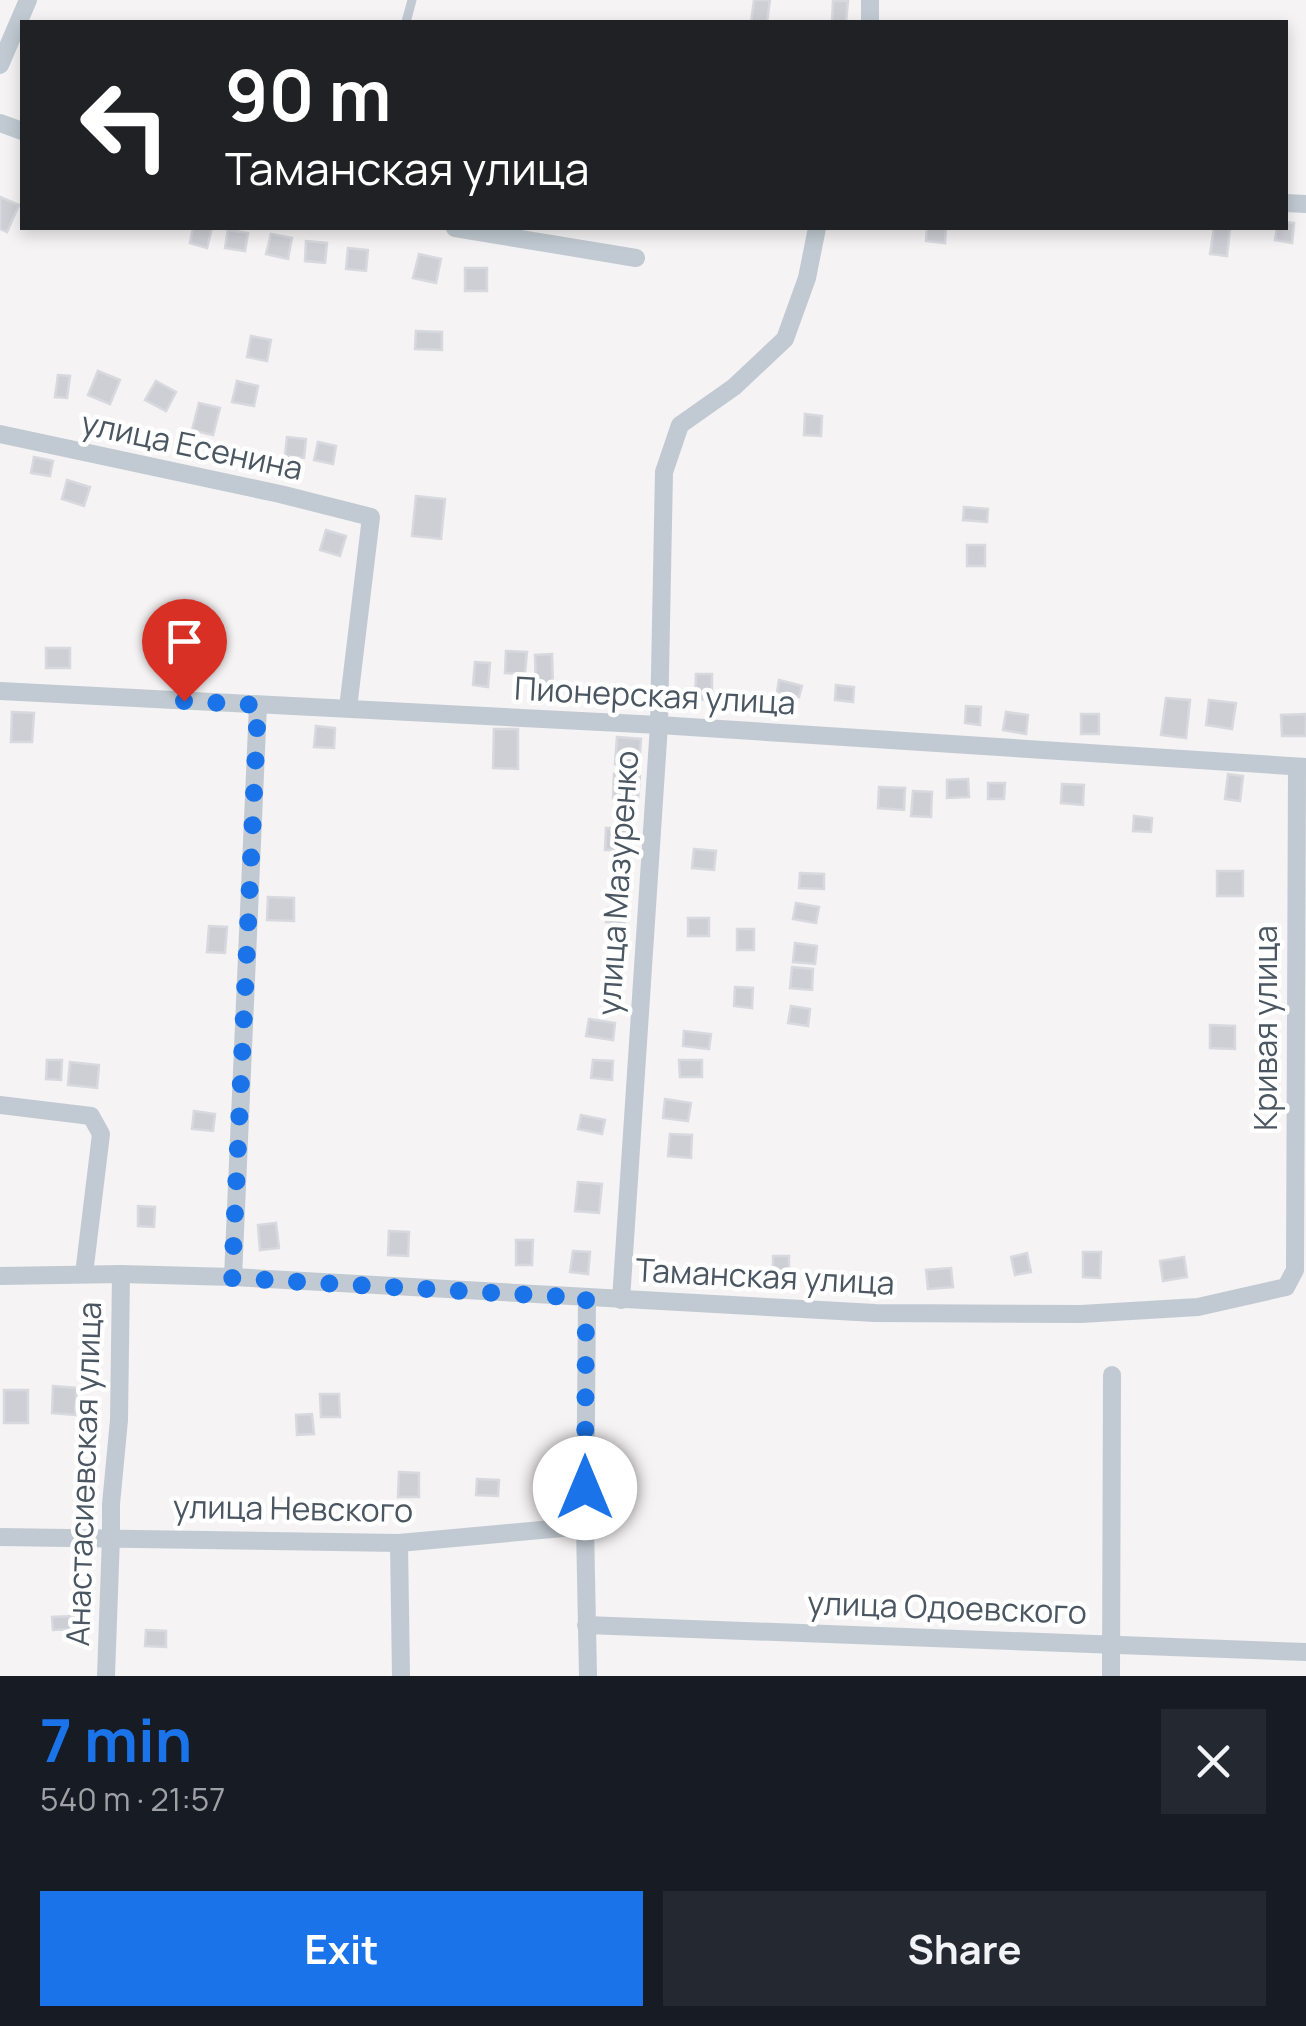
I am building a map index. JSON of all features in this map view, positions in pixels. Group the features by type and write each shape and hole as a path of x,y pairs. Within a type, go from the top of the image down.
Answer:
{"street":[{"path":"0,65 28,0"},
{"path":"468,230 636,258"},
{"name":"улица Мазуренко","path":"620,1300 659,725 664,472 680,425 734,386 786,339 807,278 817,230"},
{"name":"улица Есенина","path":"0,434 371,517 348,708"},
{"name":"Пионерская улица","path":"0,690 659,725 1301,767"},
{"path":"232,1278 258,705"},
{"name":"Кривая улица","path":"1286,1287 1295,1270 1301,767"},
{"path":"0,1105 92,1116 101,1134 84,1274"},
{"name":"Таманская улица","path":"0,1276 121,1274 232,1278 875,1313 1081,1314 1198,1307 1286,1287"},
{"name":"Анастасиевская улица","path":"106,1676 110,1504 120,1420 121,1274"},
{"path":"586,1298 588,1676"},
{"path":"1111,1676 1112,1376"},
{"name":"улица Невского","path":"0,1537 399,1543 585,1526"},
{"path":"399,1543 401,1676"},
{"name":"улица Одоевского","path":"586,1625 1306,1652"}],"building":[{"path":"754,0 770,0 767,20 751,20"},
{"path":"833,1 848,1 846,20 832,20"},
{"path":"0,197 19,205 7,232 0,229"},
{"path":"1288,222 1294,223 1292,243 1275,240 1277,230 1288,230"},
{"path":"193,230 212,230 207,248 190,243"},
{"path":"228,230 248,233 245,251 225,248"},
{"path":"927,230 946,230 945,243 926,241"},
{"path":"1214,230 1230,230 1227,256 1210,254"},
{"path":"271,234 292,238 288,259 266,254"},
{"path":"306,241 327,243 325,263 305,261"},
{"path":"348,248 368,250 366,271 346,269"},
{"path":"419,254 441,259 436,283 413,278"},
{"path":"465,268 487,268 487,291 465,291"},
{"path":"416,331 442,332 442,350 415,349"},
{"path":"251,336 271,340 267,361 247,357"},
{"path":"98,371 120,380 110,404 88,395"},
{"path":"58,375 70,376 67,398 55,397"},
{"path":"156,381 176,392 166,411 145,400"},
{"path":"237,381 258,386 254,406 232,402"},
{"path":"199,403 220,408 213,435 192,430"},
{"path":"805,414 822,416 821,436 804,435"},
{"path":"287,437 306,439 304,458 285,456"},
{"path":"318,442 336,446 333,464 314,460"},
{"path":"34,457 53,461 50,476 31,473"},
{"path":"67,480 90,487 84,506 62,499"},
{"path":"416,496 445,499 441,539 412,536"},
{"path":"964,507 988,509 987,522 963,520"},
{"path":"326,530 346,536 340,556 320,550"},
{"path":"967,545 985,545 985,566 967,566"},
{"path":"169,645 193,651 188,671 165,665"},
{"path":"46,648 70,648 70,668 46,668"},
{"path":"506,651 527,652 525,674 505,673"},
{"path":"552,654 553,689 536,689 535,655"},
{"path":"475,662 490,663 488,687 473,685"},
{"path":"696,674 712,674 712,700 695,699"},
{"path":"779,680 802,686 799,697 777,692"},
{"path":"836,685 854,687 853,702 835,700"},
{"path":"1166,698 1190,700 1186,738 1161,735"},
{"path":"1209,700 1236,703 1232,729 1206,725"},
{"path":"966,706 981,707 980,725 965,723"},
{"path":"12,712 34,713 32,742 11,742"},
{"path":"1006,712 1028,715 1026,734 1003,730"},
{"path":"1081,714 1099,714 1099,734 1081,734"},
{"path":"1306,714 1306,736 1282,736 1281,715"},
{"path":"316,726 335,728 334,748 314,747"},
{"path":"494,729 518,729 518,769 493,768"},
{"path":"617,737 641,739 639,766 615,764"},
{"path":"614,774 640,776 638,799 613,798"},
{"path":"1228,774 1243,776 1240,801 1225,799"},
{"path":"968,779 969,797 947,798 947,780"},
{"path":"988,783 1005,783 1004,799 988,799"},
{"path":"1062,784 1084,785 1083,805 1061,803"},
{"path":"879,787 905,788 904,810 878,808"},
{"path":"913,791 932,792 931,817 911,816"},
{"path":"1134,816 1152,818 1151,832 1133,831"},
{"path":"606,828 627,828 627,850 605,850"},
{"path":"694,849 716,851 714,870 692,868"},
{"path":"1217,871 1243,871 1243,896 1217,896"},
{"path":"800,873 824,874 824,889 799,888"},
{"path":"268,897 294,898 294,921 267,920"},
{"path":"796,903 819,907 816,923 793,919"},
{"path":"608,908 626,911 624,925 606,922"},
{"path":"688,918 709,918 709,936 688,936"},
{"path":"209,926 227,927 225,953 207,952"},
{"path":"737,929 754,929 754,950 737,950"},
{"path":"795,943 817,946 815,964 793,962"},
{"path":"792,967 813,969 812,990 790,988"},
{"path":"735,987 753,988 752,1008 734,1006"},
{"path":"791,1006 810,1009 808,1026 788,1023"},
{"path":"589,1019 615,1023 613,1040 586,1036"},
{"path":"1210,1025 1235,1026 1235,1049 1210,1048"},
{"path":"684,1031 711,1034 709,1049 683,1046"},
{"path":"47,1060 62,1060 61,1080 46,1079"},
{"path":"593,1060 613,1061 612,1080 591,1078"},
{"path":"679,1060 702,1060 702,1077 680,1077"},
{"path":"70,1062 99,1065 97,1088 68,1085"},
{"path":"665,1099 691,1103 688,1121 663,1118"},
{"path":"194,1111 215,1114 213,1131 192,1129"},
{"path":"581,1115 605,1120 602,1134 578,1129"},
{"path":"670,1134 692,1135 691,1158 668,1156"},
{"path":"578,1182 602,1184 599,1213 575,1211"},
{"path":"138,1206 155,1207 154,1227 138,1226"},
{"path":"276,1223 279,1248 260,1250 258,1225"},
{"path":"389,1231 409,1232 408,1256 388,1255"},
{"path":"516,1240 533,1240 532,1265 516,1265"},
{"path":"573,1251 590,1252 588,1274 570,1272"},
{"path":"1083,1252 1101,1252 1100,1278 1083,1277"},
{"path":"1027,1253 1031,1272 1015,1275 1011,1257"},
{"path":"773,1256 789,1256 789,1283 773,1282"},
{"path":"1184,1257 1187,1277 1163,1281 1160,1261"},
{"path":"951,1268 953,1287 928,1289 926,1270"},
{"path":"53,1386 77,1388 75,1415 52,1413"},
{"path":"4,1390 28,1390 28,1423 4,1423"},
{"path":"320,1394 339,1394 340,1417 321,1417"},
{"path":"312,1414 314,1434 297,1435 296,1415"},
{"path":"399,1472 419,1473 419,1497 398,1497"},
{"path":"477,1479 499,1480 498,1496 476,1495"},
{"path":"74,1616 75,1629 53,1630 52,1617"},
{"path":"146,1630 166,1631 166,1647 145,1646"}],"route":[{"path":"184,701 258,705 232,1278 586,1298 585,1488"}]}
